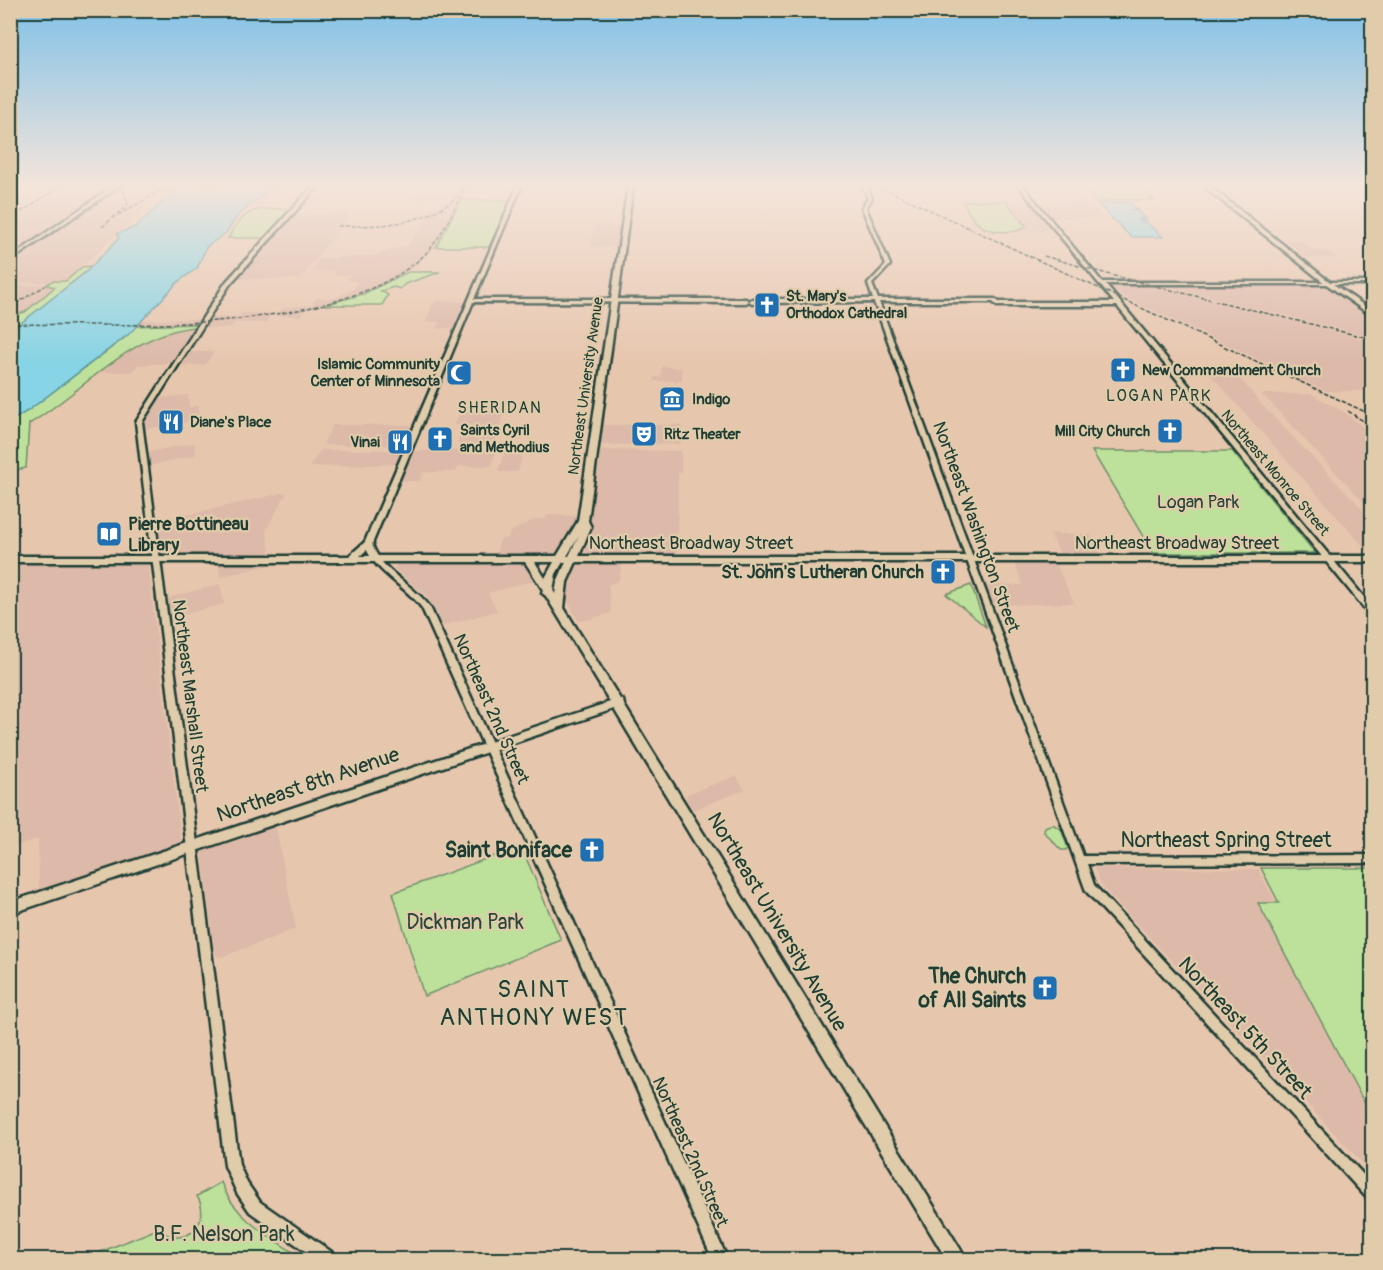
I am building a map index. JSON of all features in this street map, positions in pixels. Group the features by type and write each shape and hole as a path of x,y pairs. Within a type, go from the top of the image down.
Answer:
{"main road":[{"name":"Northeast University Avenue","path":"623,244 583,521 586,527 584,536 548,583 548,593 560,606 958,1260"},
{"path":"1280,244 1372,314"},
{"path":"348,560 356,557 368,544"},
{"name":"Northeast Broadway Street","path":"10,559 1372,559"},
{"path":"529,560 548,593"},
{"name":"Northeast University Avenue","path":"560,606 561,580 566,560"},
{"name":"Northeast 8th Avenue","path":"10,908 619,703"}],"street":[{"path":"10,260 33,244"},
{"name":"Northeast Marshall Street","path":"264,244 228,283 140,419 154,560 232,1167 255,1207 331,1260"},
{"path":"368,544 495,244"},
{"name":"Northeast Washington Street","path":"879,244 888,266 870,284 1090,888"},
{"name":"Northeast Monroe Street","path":"1068,244 1372,612"},
{"path":"1100,283 1372,283"},
{"path":"471,300 615,299 1117,304"},
{"name":"Northeast 2nd Street","path":"368,544 376,560 422,601 490,746 721,1260"},
{"name":"Northeast Spring Street","path":"1080,860 1372,860"},
{"name":"Northeast 5th Street","path":"1090,888 1372,1193"}],"shaded area":[{"path":"11,244 107,244 66,281 11,283"},
{"path":"266,244 327,244 300,279 235,279"},
{"path":"437,244 408,272 363,294 305,310 300,316 276,316 283,308 312,305 317,298 335,298 353,290 358,282 347,280 350,275 335,275 336,271 311,272 320,259 370,256 408,245"},
{"path":"592,244 619,244 619,247 591,247"},
{"path":"1289,244 1305,244 1314,251 1328,251 1337,258 1307,258"},
{"path":"1146,284 1372,341 1372,391 1326,391 1109,290 1105,285"},
{"path":"1156,284 1328,284 1372,319 1372,337"},
{"path":"11,285 56,287 25,312 11,316"},
{"path":"435,301 466,302 456,327 437,329 439,322 425,322"},
{"path":"242,313 272,313 265,323 234,323 230,328 203,328 210,317 239,317"},
{"path":"199,319 196,324 135,326 140,320"},
{"path":"195,327 171,363 138,365 132,372 102,372 139,343 172,331"},
{"path":"188,352 214,352 205,365 179,365"},
{"path":"662,366 682,368 682,381 654,381 654,377 661,377"},
{"path":"1203,366 1231,367 1260,403 1372,519 1372,556"},
{"path":"1262,394 1311,394 1344,412 1372,434 1369,435 1372,438 1372,511"},
{"path":"188,395 189,407 198,406 199,420 145,429 145,418 158,398"},
{"path":"462,406 506,407 495,444 457,444 463,425 454,425"},
{"path":"333,425 413,425 402,445 323,444"},
{"path":"602,425 681,425 681,444 599,445"},
{"path":"194,443 196,455 151,465 149,452"},
{"path":"321,450 402,451 396,464 309,467"},
{"path":"493,450 496,452 491,466 459,466 456,472 423,472 420,481 399,481 413,451"},
{"path":"505,450 524,450 518,472 498,472"},
{"path":"601,450 681,451 681,473 678,473 677,554 595,554 583,551 590,526 598,452"},
{"path":"287,492 266,530 270,552 266,555 162,554 157,522"},
{"path":"548,515 578,516 574,531 560,552 553,555 496,555 500,539 508,539 510,532 534,520 545,519"},
{"path":"1050,534 1090,534 1101,556 1060,553"},
{"path":"1014,562 1056,564 1074,603 996,605 990,602 984,585 1023,585"},
{"path":"11,563 148,565 181,841 172,847 39,891 38,839 11,847"},
{"path":"218,563 279,563 220,577"},
{"path":"398,563 524,563 537,580 488,593 497,611 442,626 427,597 394,568"},
{"path":"622,563 619,581 608,585 611,613 583,621 578,620 565,596 566,577 575,564"},
{"path":"220,584 224,604 170,618 168,599"},
{"path":"736,776 745,790 692,810 686,799 687,794"},
{"path":"275,824 296,929 221,957 215,954 202,853 206,848"},
{"path":"1094,868 1258,869 1276,903 1259,904 1372,1117 1372,1161 1367,1168 1103,888"}],"green space":[{"path":"437,244 490,244 489,247 436,247"},
{"path":"93,266 11,331 11,316 25,312 55,287 46,285 52,281 66,281 82,267"},
{"path":"408,272 440,272 405,284 400,289 394,287 381,291 388,295 382,305 324,305 363,294"},
{"path":"196,324 194,327 170,332 127,352 29,424 26,468 11,471 11,421 127,336 135,326"},
{"name":"Logan Park","path":"1092,451 1232,451 1315,553 1153,553"},
{"path":"971,585 986,627 946,594"},
{"path":"1052,824 1061,829 1068,848 1066,850 1061,850 1044,832 1045,827"},
{"name":"Dickman Park","path":"521,846 561,940 424,996 393,893"},
{"path":"1261,868 1372,868 1372,1117 1258,903 1279,903"},
{"name":"B.F. Nelson Park","path":"221,1182 235,1207 245,1217 268,1236 304,1259 83,1259 155,1230 175,1237 192,1232 200,1222 201,1216 197,1196"}],"water":[{"path":"113,244 210,244 197,268 178,282 130,333 29,410 11,421 11,331 87,271"}],"railway":[{"path":"10,324 166,324 282,313 336,301 383,283 421,258 432,244"},
{"path":"1004,244 1372,415"},
{"path":"1044,256 1114,276 1372,339"},
{"path":"10,307 45,286"},
{"path":"1348,411 1372,427"}],"place":[{"name":"St. Mary's Orthodox Cathedral","path":"767,305"},
{"name":"New Commandment Church","path":"1123,370"},
{"name":"Islamic Community Center of Minnesota","path":"459,373"},
{"name":"Indigo","path":"672,399"},
{"name":"Diane's Place","path":"171,422"},
{"name":"Mill City Church","path":"1170,431"},
{"name":"Ritz Theater","path":"644,434"},
{"name":"Saints Cyril and Methodius","path":"440,439"},
{"name":"Vinai","path":"400,442"},
{"name":"Pierre Bottineau Library","path":"109,534"},
{"name":"St. John's Lutheran Church","path":"943,572"},
{"name":"Saint Boniface","path":"592,850"},
{"name":"The Church of All Saints","path":"1045,988"}],"district":[{"name":"LOGAN PARK","path":"1159,396"},
{"name":"SHERIDAN","path":"500,408"},
{"name":"SAINT ANTHONY WEST","path":"534,1003"}]}
